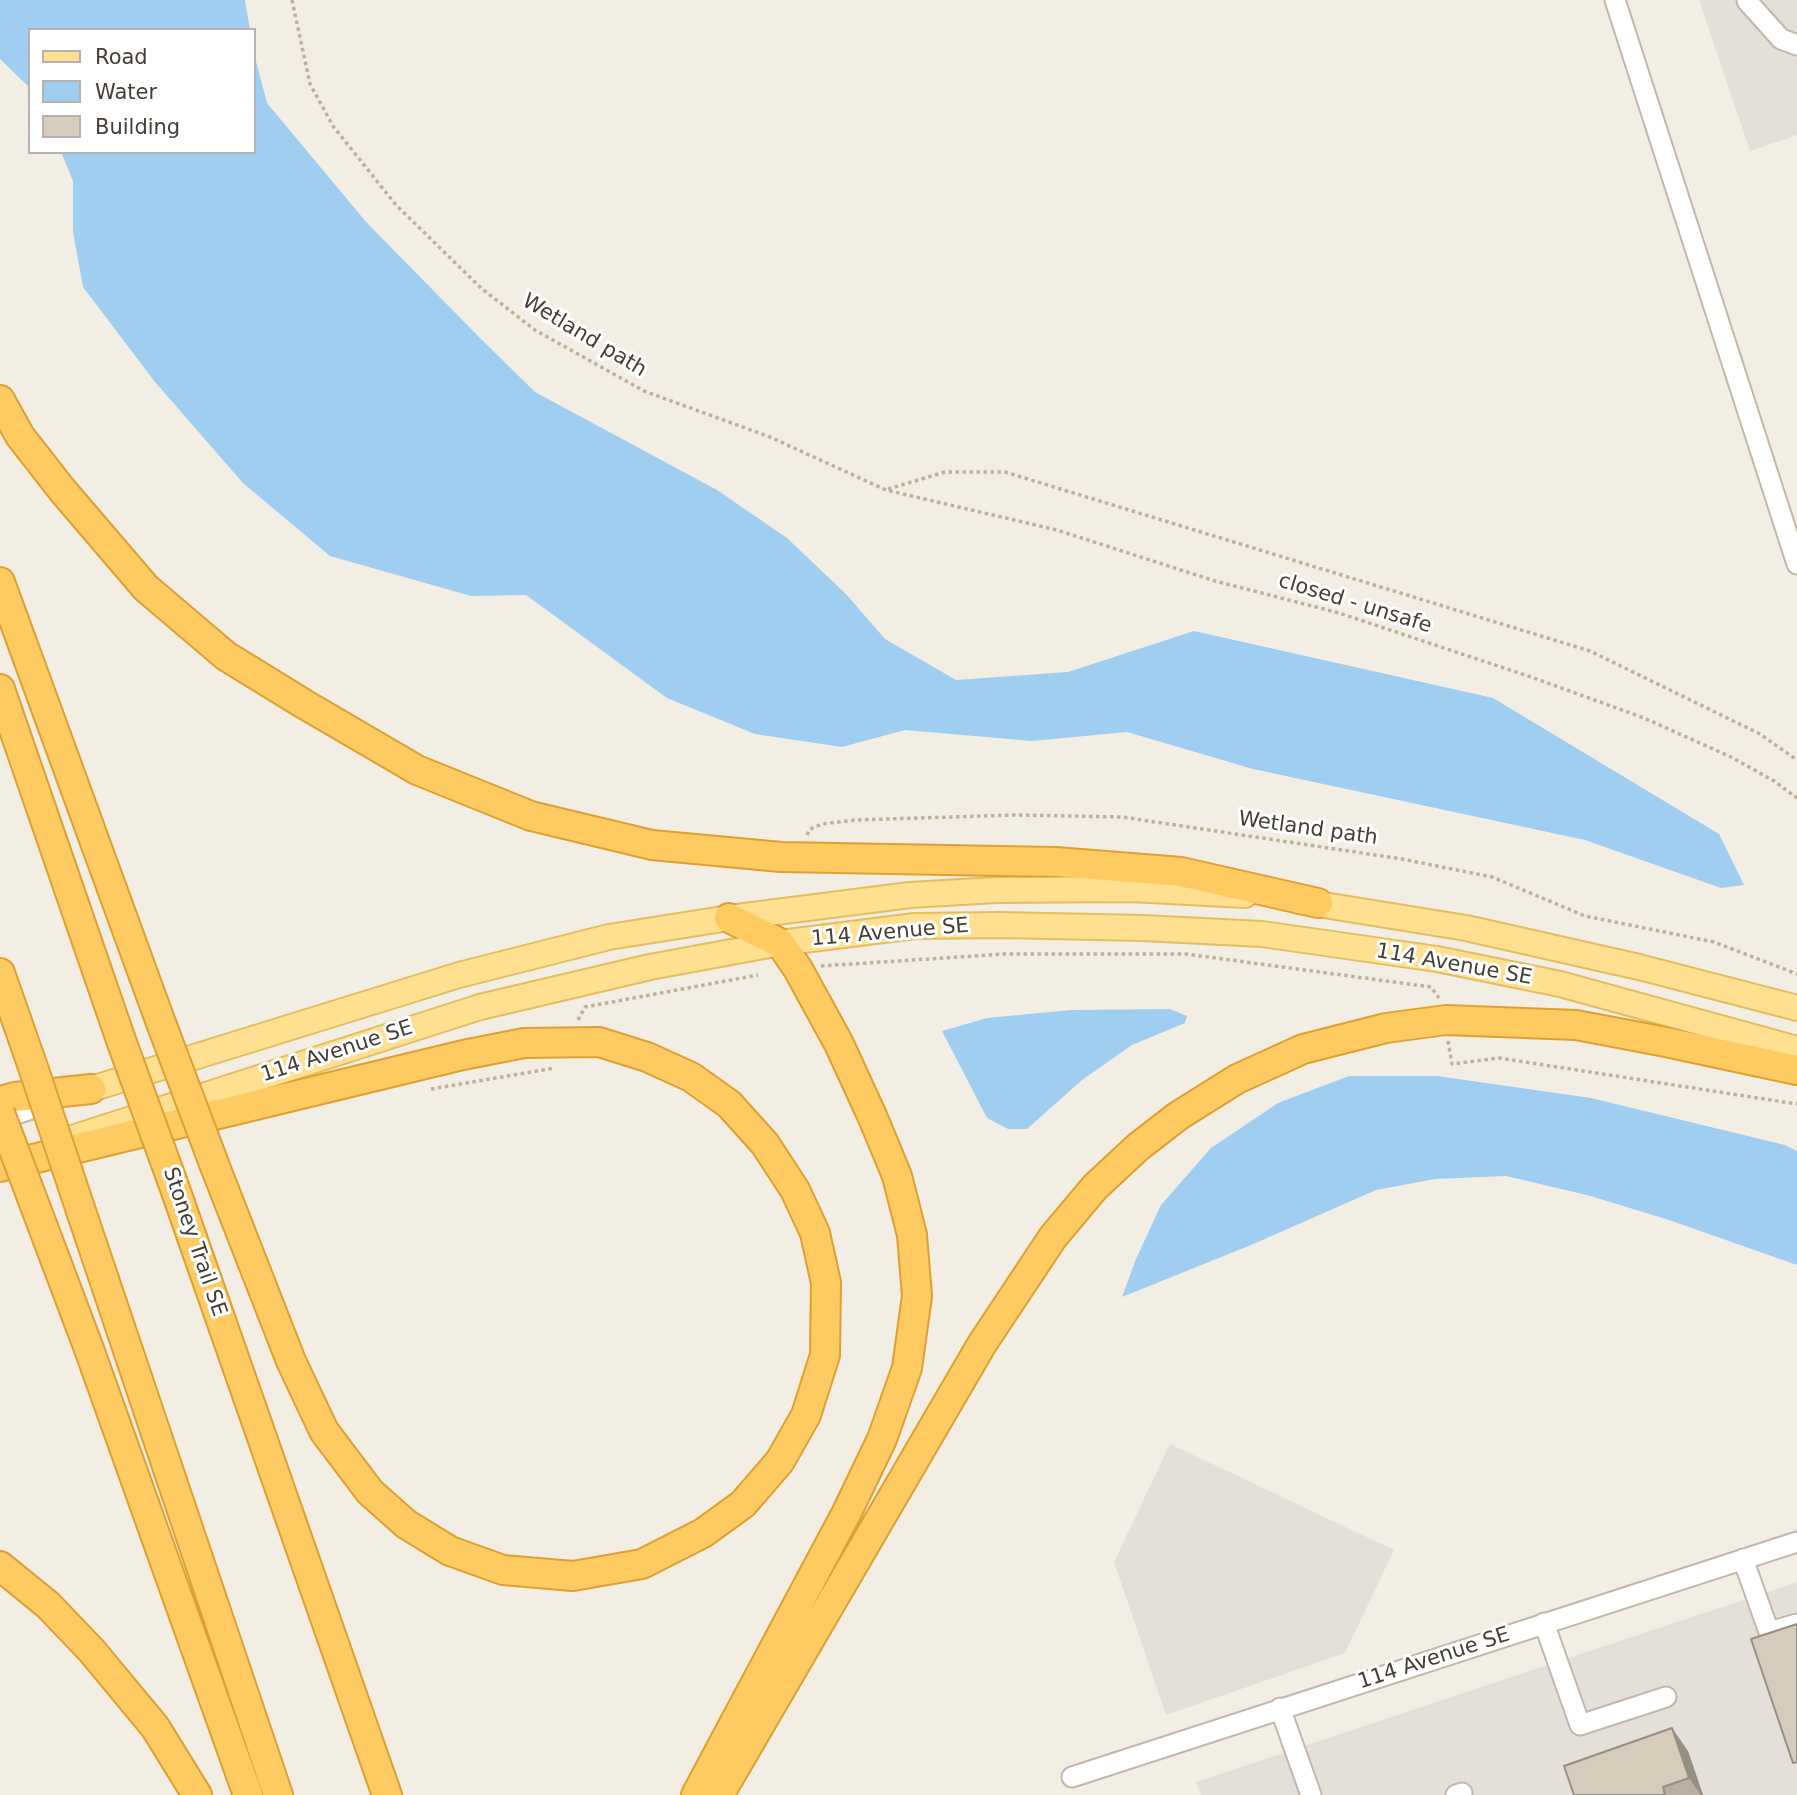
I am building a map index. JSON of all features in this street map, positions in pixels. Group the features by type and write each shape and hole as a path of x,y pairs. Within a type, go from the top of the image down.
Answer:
{"highway":[{"path":"0,400 20,436 146,588 226,656 417,770 531,816 652,845 781,857 1056,862 1181,872 1318,903"},
{"path":"0,582 162,1023 216,1169 291,1361 324,1431 370,1492 406,1524 450,1551 503,1570 573,1576 642,1564 703,1533 743,1504 780,1461 806,1415 825,1355 826,1283 815,1233 795,1190 765,1144 729,1104 691,1077 647,1057 598,1042 524,1043 463,1055 0,1167"},
{"name":"Stoney Trail SE","path":"0,689 387,1795"},
{"path":"696,1795 847,1512 882,1438 907,1368 917,1296 912,1235 897,1176 839,1044 780,943 729,918"},
{"path":"0,972 278,1795"},
{"path":"719,1795 982,1344 1053,1237 1095,1187 1138,1147 1178,1116 1237,1079 1303,1049 1386,1028 1446,1020 1576,1025 1797,1070"},
{"path":"0,1101 92,1089"},
{"path":"0,1113 89,1349 248,1795"},
{"path":"0,1566 48,1605 92,1650 155,1727 197,1795"}],"main road":[{"name":"114 Avenue SE","path":"92,1089 459,975 609,937 729,918 910,895 996,890 1131,889 1245,895 1318,903 1466,928 1639,967 1797,1008"},
{"name":"114 Avenue SE","path":"0,1161 480,1007 650,967 780,943 915,926 1130,927 1262,934 1437,959 1560,984 1797,1049"}],"street":[{"path":"1615,0 1797,564"},
{"path":"1747,1 1780,39 1797,45"},
{"name":"114 Avenue SE","path":"0,1119 92,1089"},
{"name":"114 Avenue SE","path":"1072,1777 1797,1542"},
{"path":"1743,1559 1769,1633 1797,1624"},
{"path":"1544,1623 1580,1725 1666,1697"},
{"path":"1280,1709 1311,1795"}],"path":[{"name":"Wetland path","path":"292,0 310,84 333,126 396,205 481,288 536,330 644,391 770,437 886,490"},
{"path":"886,490 945,472 1004,472 1590,651 1760,734 1797,760"},
{"name":"closed - unsafe","path":"886,490 1057,530 1215,581 1339,613 1521,673 1644,718 1731,757 1774,781 1797,798"},
{"name":"Wetland path","path":"804,839 810,829 822,824 855,820 1015,815 1122,817 1402,859 1492,877 1585,916 1714,943 1797,974"},
{"path":"821,966 1004,954 1186,954 1431,987 1444,1005"},
{"path":"577,1020 585,1007 758,975"},
{"path":"1448,1041 1452,1064 1499,1058 1797,1104"}],"shaded area":[{"path":"1699,0 1797,0 1797,135 1750,151"},
{"path":"1170,1444 1394,1550 1345,1653 1166,1715 1114,1562"},
{"path":"1797,1582 1797,1795 1201,1795 1196,1782"}],"water":[{"path":"0,0 245,0 250,28 28,28 28,86 0,59"},
{"path":"256,62 267,103 367,223 535,392 717,490 787,538 846,594 885,639 956,680 1068,672 1194,631 1493,698 1719,834 1744,885 1721,888 1585,840 1253,769 1127,732 1032,741 905,730 842,747 755,734 667,698 526,595 471,596 330,556 243,483 155,382 83,287 73,232 73,181 62,154 256,154"},
{"path":"1170,1009 1187,1016 1185,1023 1132,1045 1082,1080 1027,1129 1008,1129 987,1118 942,1031 987,1018 1071,1010"},
{"path":"1349,1076 1437,1076 1591,1098 1785,1145 1797,1151 1797,1265 1669,1220 1587,1195 1506,1176 1435,1179 1376,1190 1251,1245 1122,1297 1161,1205 1211,1148 1278,1103"}],"building":[{"path":"1797,1624 1797,1762 1793,1763 1751,1639"},
{"path":"1672,1728 1689,1778 1663,1787 1665,1795 1574,1795 1564,1766"}]}
